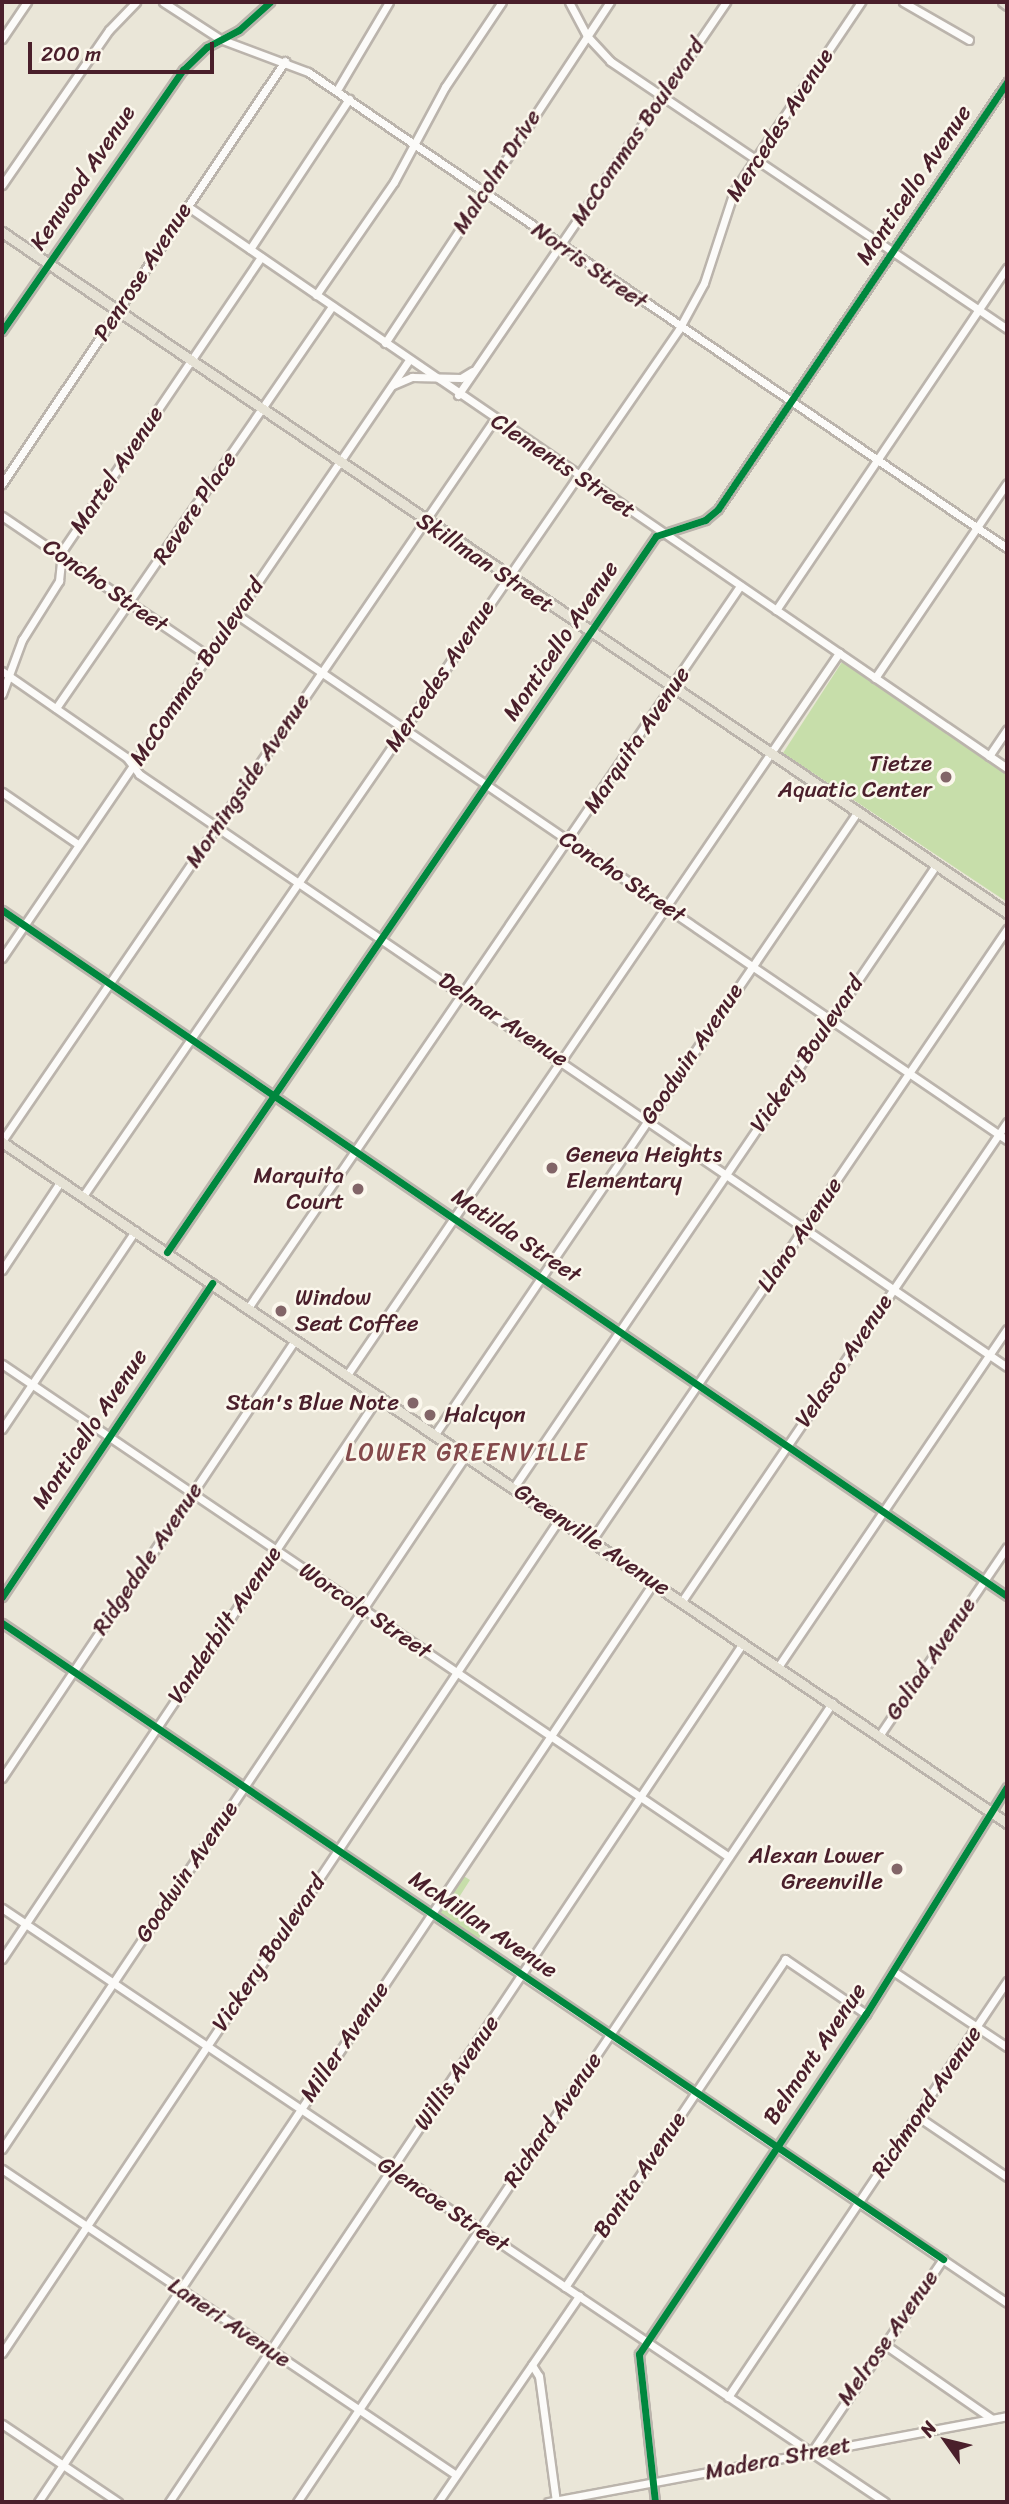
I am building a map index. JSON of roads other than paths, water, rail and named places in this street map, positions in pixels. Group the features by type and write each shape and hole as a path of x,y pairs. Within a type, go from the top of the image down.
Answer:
{"main road":[{"path":"1003,2 1007,5"},
{"name":"Skillman Street","path":"2,232 425,523 1007,913"},
{"name":"Greenville Avenue","path":"2,1141 1007,1823"}],"street":[{"path":"2,39 27,2"},
{"path":"2,185 109,30 136,2"},
{"name":"Norris Street","path":"163,2 220,39 285,61 337,90 679,329 1007,548"},
{"name":"Kenwood Avenue","path":"2,331 167,90 197,55 239,30 270,2"},
{"path":"337,90 389,2"},
{"path":"316,295 414,145 445,87 502,2"},
{"path":"569,2 587,36 610,61 1007,329"},
{"name":"Malcolm Drive","path":"385,342 610,2"},
{"name":"McCommas Boulevard","path":"458,395 562,247 726,2"},
{"name":"Mercedes Avenue","path":"83,1196 405,729 576,475 679,329 704,283 726,210 754,159 862,2"},
{"path":"903,2 969,40"},
{"path":"239,30 244,49"},
{"name":"Penrose Avenue","path":"2,484 190,208 190,200 285,61"},
{"name":"Monticello Avenue","path":"167,1252 660,531 705,520 718,509 1007,82"},
{"path":"250,249 349,99"},
{"name":"Clements Street","path":"190,208 494,420 1007,768"},
{"name":"Martel Avenue","path":"2,694 11,677 22,640 59,581 62,557 261,257"},
{"path":"776,610 1007,268"},
{"name":"Revere Place","path":"56,708 332,306"},
{"name":"McCommas Boulevard","path":"2,958 409,359"},
{"path":"391,386 412,377 461,377 478,366"},
{"name":"Morningside Avenue","path":"2,1141 494,420"},
{"path":"875,678 1007,483"},
{"name":"Concho Street","path":"2,516 208,656"},
{"name":"Marquita Avenue","path":"248,1308 570,840 740,586"},
{"name":"Concho Street","path":"236,614 1007,1140"},
{"path":"346,1375 839,653"},
{"name":"Delmar Avenue","path":"2,671 217,826 1007,1367"},
{"path":"989,756 1007,729"},
{"path":"2,792 79,845"},
{"name":"Goodwin Avenue","path":"435,1434 856,814"},
{"name":"Vickery Boulevard","path":"514,1487 936,865"},
{"name":"Matilda Street","path":"2,910 1007,1596"},
{"name":"Llano Avenue","path":"592,1540 1007,929"},
{"name":"Velasco Avenue","path":"682,1601 1007,1122"},
{"path":"2,1270 61,1181"},
{"path":"2,1429 135,1231"},
{"name":"Monticello Avenue","path":"2,1597 212,1283"},
{"path":"778,1667 1007,1329"},
{"name":"Ridgedale Avenue","path":"2,1778 295,1340"},
{"name":"Worcola Street","path":"2,1364 729,1857"},
{"name":"Vanderbilt Avenue","path":"2,1959 379,1396"},
{"name":"Goodwin Avenue","path":"2,2149 466,1455"},
{"name":"Vickery Boulevard","path":"2,2353 560,1518"},
{"name":"Goliad Avenue","path":"879,1736 1007,1546"},
{"name":"Miller Avenue","path":"38,2502 654,1582"},
{"name":"McMillan Avenue","path":"2,1623 859,2203 1006,2299"},
{"name":"Willis Avenue","path":"169,2502 743,1643"},
{"name":"Richard Avenue","path":"297,2502 832,1703"},
{"name":"Belmont Avenue","path":"655,2502 637,2360 646,2341 866,2014 1007,1787"},
{"name":"Glencoe Street","path":"2,1908 885,2502"},
{"name":"Bonita Avenue","path":"565,2287 785,1959 866,2014"},
{"path":"893,1970 1007,2047"},
{"name":"Richmond Avenue","path":"729,2397 1007,1981"},
{"path":"917,2116 1007,2177"},
{"name":"Laneri Avenue","path":"2,2169 456,2475"},
{"name":"Melrose Avenue","path":"811,2453 943,2259"},
{"path":"438,2502 579,2296"},
{"path":"884,2344 991,2418"},
{"path":"532,2365 539,2376 553,2502"},
{"name":"Madera Street","path":"553,2502 1007,2416"},
{"path":"2,2424 118,2502"}],"place":[{"name":"Tietze Aquatic Center","path":"946,777"},
{"name":"Geneva Heights Elementary","path":"552,1168"},
{"name":"Marquita Court","path":"358,1189"},
{"name":"Window Seat Coffee","path":"281,1311"},
{"name":"Stan's Blue Note","path":"413,1403"},
{"name":"Halcyon","path":"430,1415"},
{"name":"Alexan Lower Greenville","path":"897,1869"}],"district":[{"name":"LOWER GREENVILLE","path":"467,1453"}]}
